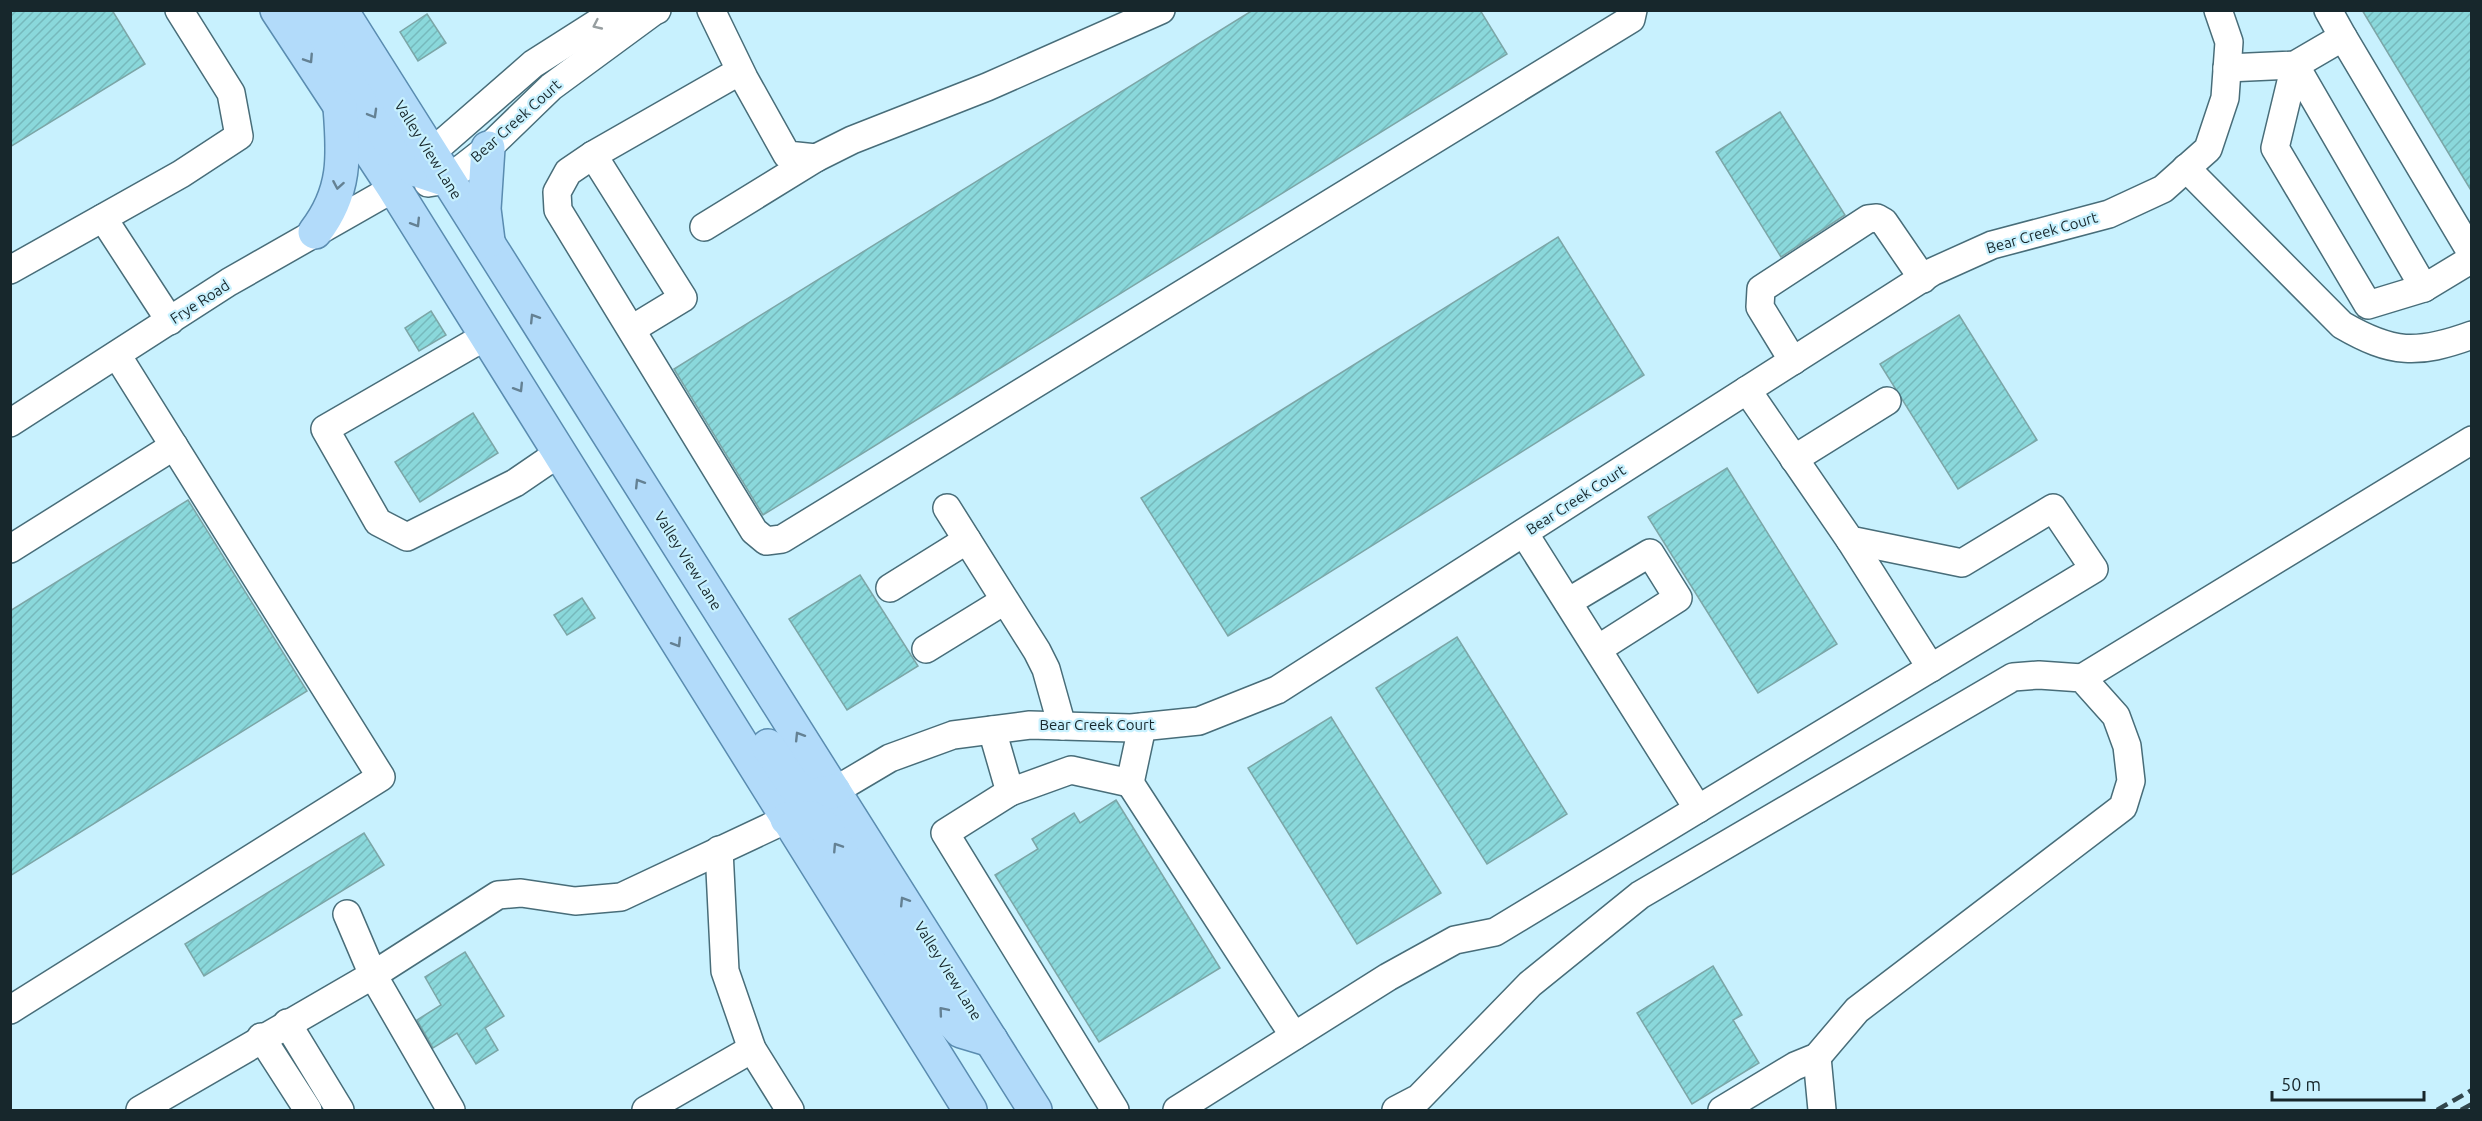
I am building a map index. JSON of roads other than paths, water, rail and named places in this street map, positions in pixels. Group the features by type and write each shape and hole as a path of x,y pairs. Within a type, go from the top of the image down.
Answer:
{"main road":[{"name":"Valley View Lane","path":"277,10 340,106 412,170 447,180 1035,1110"},
{"path":"310,10 390,142 412,170"},
{"name":"Valley View Lane","path":"341,10 486,336 970,1110"},
{"path":"315,232 328,215 338,192 343,150 340,106"},
{"path":"488,148 484,209 488,246"},
{"path":"630,567 658,583 682,608 792,783 808,797 834,791"},
{"path":"787,819 812,818 826,829 939,1007 961,1031 991,1040"}],"street":[{"path":"10,270 181,174 239,136 231,93 179,10"},
{"path":"711,10 740,71 788,155 816,158"},
{"path":"704,227 816,158 852,140 987,87 1161,10"},
{"path":"740,71 593,155 568,172 557,192 558,210 754,531 766,541 782,539 1631,19 1633,10"},
{"name":"Bear Creek Court","path":"140,1110 261,1037 373,975 498,895 521,893 575,901 621,897 787,819 890,758 953,735 1030,725 1142,727 1199,721 1277,690 1923,279 1992,245 2109,214 2163,189 2208,149 2225,98 2229,42 2218,10"},
{"path":"2328,10 2472,254"},
{"name":"Bear Creek Court","path":"412,170 533,64 599,22 655,11"},
{"name":"Bear Creek Court","path":"412,170 447,180 488,148 551,87 655,11"},
{"path":"2227,68 2295,65 2343,37"},
{"path":"2295,65 2275,148 2368,305 2424,288 2472,259"},
{"path":"2295,65 2424,288"},
{"path":"593,155 683,298 632,329"},
{"path":"2186,168 2342,325 2371,342 2399,350 2440,346 2472,335"},
{"name":"Frye Road","path":"10,423 412,170"},
{"path":"103,218 170,321"},
{"path":"1793,361 1760,308 1761,289 1868,219 1877,218 1884,222 1923,279"},
{"path":"486,336 325,429 378,522 408,537 515,483 559,453"},
{"path":"10,1010 381,777 117,355"},
{"path":"1747,390 1850,540 1932,668"},
{"path":"1794,459 1887,401"},
{"path":"1396,1110 1419,1098 1530,984 1640,895 2013,677 2039,675 2082,678 2472,440"},
{"path":"10,549 174,446"},
{"path":"947,508 1046,669 1062,726"},
{"path":"1177,1110 1388,977 1455,940 1494,932 2094,569 2053,508 1962,563 1850,540"},
{"path":"1524,533 1698,809"},
{"path":"890,588 967,540"},
{"path":"1568,602 1650,553 1678,598 1598,649"},
{"path":"926,649 1004,601"},
{"path":"1722,1110 1795,1066 1817,1057 1857,1010 2123,807 2131,781 2127,746 2116,716 2082,678"},
{"path":"1130,783 1142,727"},
{"path":"992,730 1010,792"},
{"path":"1115,1110 945,833 1010,792 1071,770 1130,783 1294,1036"},
{"path":"719,850 725,971 752,1049 790,1110"},
{"path":"347,914 373,975 451,1110"},
{"path":"287,1023 340,1110"},
{"path":"261,1037 308,1110"},
{"path":"646,1110 752,1049"},
{"path":"1817,1057 1822,1110"}],"railway":[{"path":"2437,1110 2472,1090"},
{"path":"2461,1110 2472,1104"}]}
